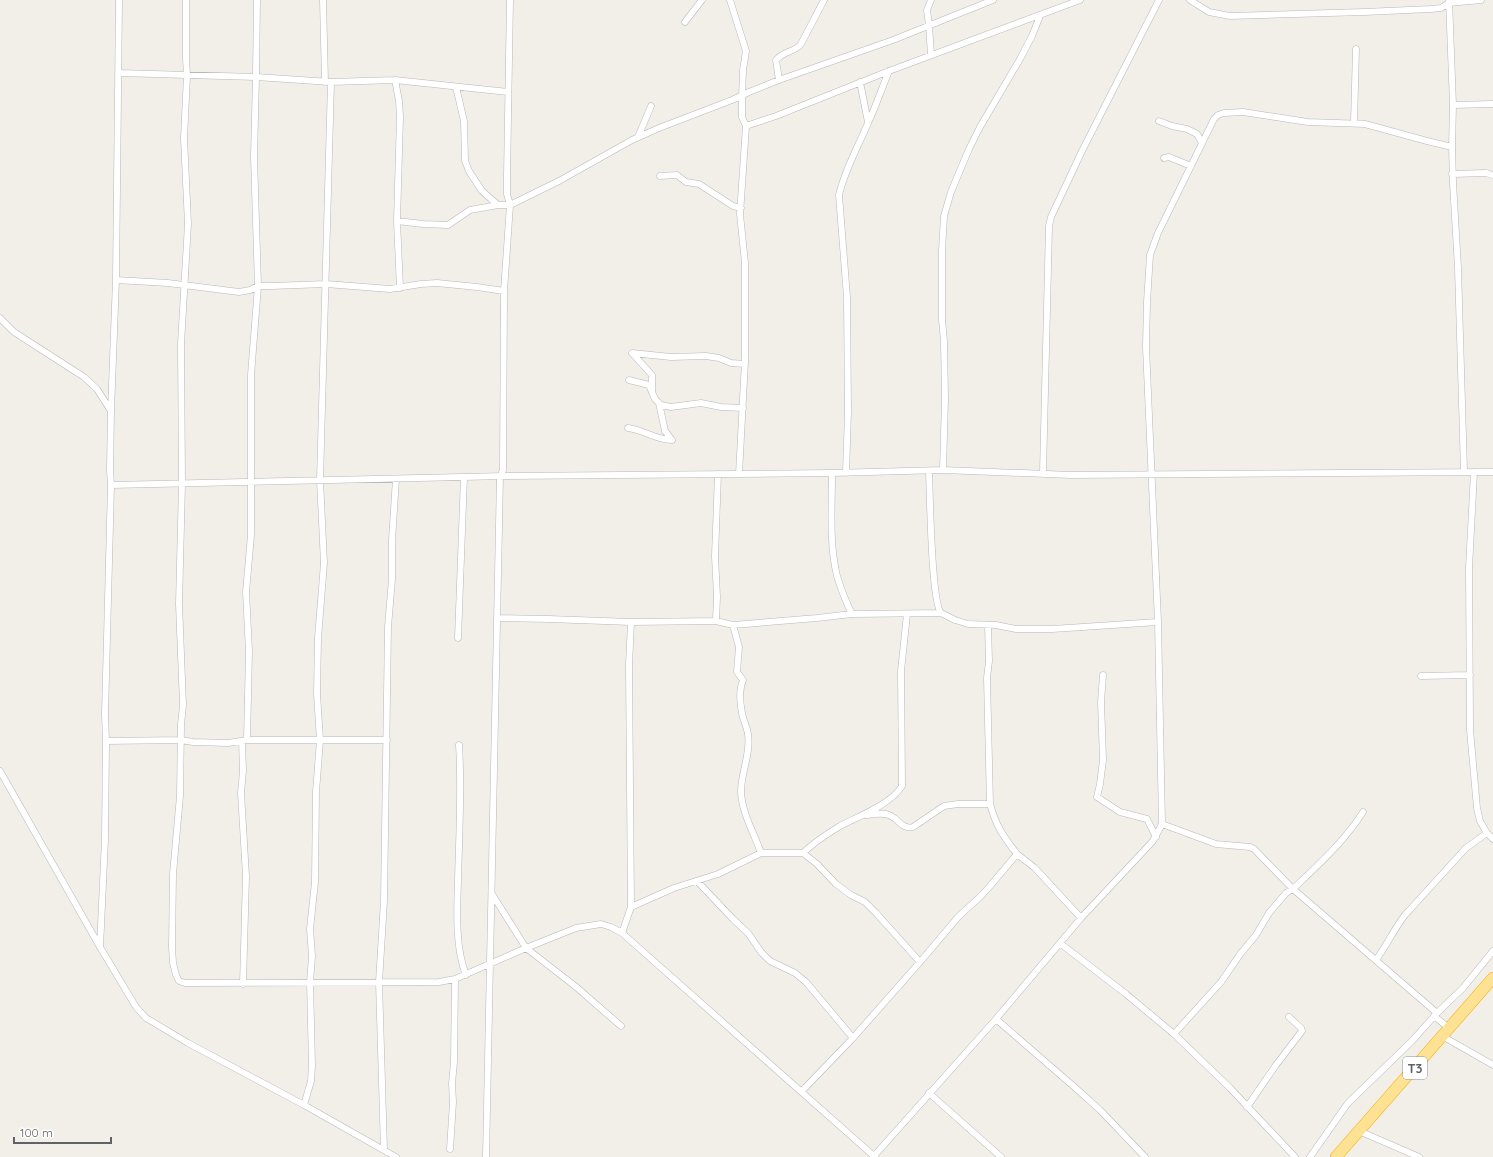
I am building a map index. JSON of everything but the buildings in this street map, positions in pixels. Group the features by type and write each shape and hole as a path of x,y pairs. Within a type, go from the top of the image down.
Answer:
{"highway":[{"name":"T3","path":"1336,1157 1493,978"}],"street":[{"path":"100,947 105,839 105,714 111,485 111,411 116,280 119,0"},
{"path":"186,0 187,76 184,138 188,208 181,344 182,484 179,604 183,705 178,816 173,874 172,947 173,963 179,981 186,983 243,984 310,982 439,982 455,979 576,928 601,924 622,933 874,1156 996,1019 1061,944 1081,918 1143,852 1156,837 1162,824 1158,622 1146,347 1150,255 1158,233 1214,119 1224,113 1243,112 1308,122 1365,124 1452,147"},
{"path":"243,984 246,876 241,793 249,651 246,592 251,535 251,375 258,286 254,157 257,0"},
{"path":"304,1105 309,1092 312,1073 310,982 312,956 310,923 315,882 316,792 320,740 317,694 318,638 324,563 320,480 326,284 328,82 323,0"},
{"path":"486,1157 500,476 503,470 504,291 510,205 507,194 507,182 510,0"},
{"path":"685,22 702,0"},
{"path":"730,0 746,51 742,96 742,117 746,126 741,208 745,263 745,364 739,474"},
{"path":"778,80 776,60 783,53 799,47 824,0"},
{"path":"930,55 930,25 927,10 931,0"},
{"path":"397,221 448,225 470,210 498,205 510,205 558,181 638,137 742,96 778,80 893,40 993,0"},
{"path":"746,126 776,116 930,55 1040,16 1080,0"},
{"path":"1043,473 1049,226 1051,217 1082,151 1159,0"},
{"path":"1190,0 1209,12 1230,16 1431,9 1441,8 1449,2 1481,0"},
{"path":"1449,2 1453,105 1452,174 1458,268 1464,471"},
{"path":"943,470 946,399 942,320 942,250 944,216 951,192 969,149 1023,53 1040,16"},
{"path":"1354,123 1356,49"},
{"path":"846,473 848,412 847,297 839,195 843,178 868,123 889,71"},
{"path":"119,73 256,77 328,82 395,80 508,92"},
{"path":"395,80 400,117 397,221 400,288"},
{"path":"860,82 868,123"},
{"path":"456,87 464,122 465,161 473,179 482,191 498,205"},
{"path":"1453,105 1493,104"},
{"path":"638,137 651,106"},
{"path":"1159,120 1172,126 1187,129 1197,134 1202,143"},
{"path":"1164,158 1169,158 1191,166"},
{"path":"1452,174 1486,173 1493,175"},
{"path":"660,176 677,175 686,182 699,184 733,206 741,208"},
{"path":"390,289 399,276"},
{"path":"116,280 168,283 239,292 250,290 258,286 326,284 390,289 436,283 504,291"},
{"path":"0,318 14,332 84,378 97,389 111,411"},
{"path":"652,391 652,375 632,353 671,357 706,356 731,363 745,364"},
{"path":"628,428 638,429 660,440 672,440 665,431 659,403 649,385 629,380"},
{"path":"659,403 661,405 671,407 701,404 743,408"},
{"path":"111,485 500,476 832,474 943,470 1071,474 1493,472"},
{"path":"929,471 937,612"},
{"path":"1474,472 1469,568 1470,730 1477,808 1480,821 1486,833 1493,839"},
{"path":"716,621 718,474"},
{"path":"832,474 832,534 834,558 838,577 852,614"},
{"path":"458,638 464,477"},
{"path":"384,1150 379,982 384,901 388,627 392,579 392,540 396,479"},
{"path":"498,618 631,622 716,621 733,625 852,614 907,614 937,612 968,624 988,626 996,625 1016,629 1052,629 1158,622"},
{"path":"803,853 824,836 864,815 890,797 902,786 901,671 907,614"},
{"path":"622,933 631,907 629,681 631,622"},
{"path":"733,625 739,647 737,672 743,680 740,686 742,714 748,733 748,750 743,775 743,804 761,853"},
{"path":"988,626 987,678 990,804 995,821 1002,836 1017,854 1035,868 1081,918"},
{"path":"1103,675 1100,702 1103,760 1097,797 1120,812 1147,819 1156,837"},
{"path":"1421,676 1470,675"},
{"path":"106,741 181,740 193,742 228,743 244,740 387,740"},
{"path":"459,745 461,770 458,904 460,954 466,974"},
{"path":"0,770 100,947 136,1006 146,1018 188,1043 304,1105 396,1157"},
{"path":"864,815 880,814 891,816 909,828 913,827 944,806 958,804 990,804"},
{"path":"1174,1034 1221,982 1241,953 1256,935 1272,909 1286,893 1293,889 1320,864 1342,841 1363,812"},
{"path":"1162,824 1220,846 1250,847 1254,849 1293,889 1436,1014 1445,1032 1493,1065"},
{"path":"1376,960 1386,947 1397,925 1405,915 1466,848 1486,833"},
{"path":"631,907 674,888 731,868 761,853 803,853 817,864 836,884 851,895 865,902 920,962"},
{"path":"802,1091 853,1038 959,916 981,896 1017,854"},
{"path":"697,881 745,930 761,952 770,961 796,973 806,982 853,1038"},
{"path":"492,894 526,948 575,986 621,1026"},
{"path":"1061,944 1126,994 1174,1034 1230,1088 1295,1157"},
{"path":"1310,1157 1348,1103 1412,1041 1436,1014 1463,988 1493,951"},
{"path":"450,1148 453,1102 452,1083 454,1062 455,979"},
{"path":"1247,1106 1302,1031 1301,1028 1289,1017"},
{"path":"996,1019 1079,1090 1145,1157"},
{"path":"929,1093 1001,1157"},
{"path":"1359,1131 1419,1157"}]}
